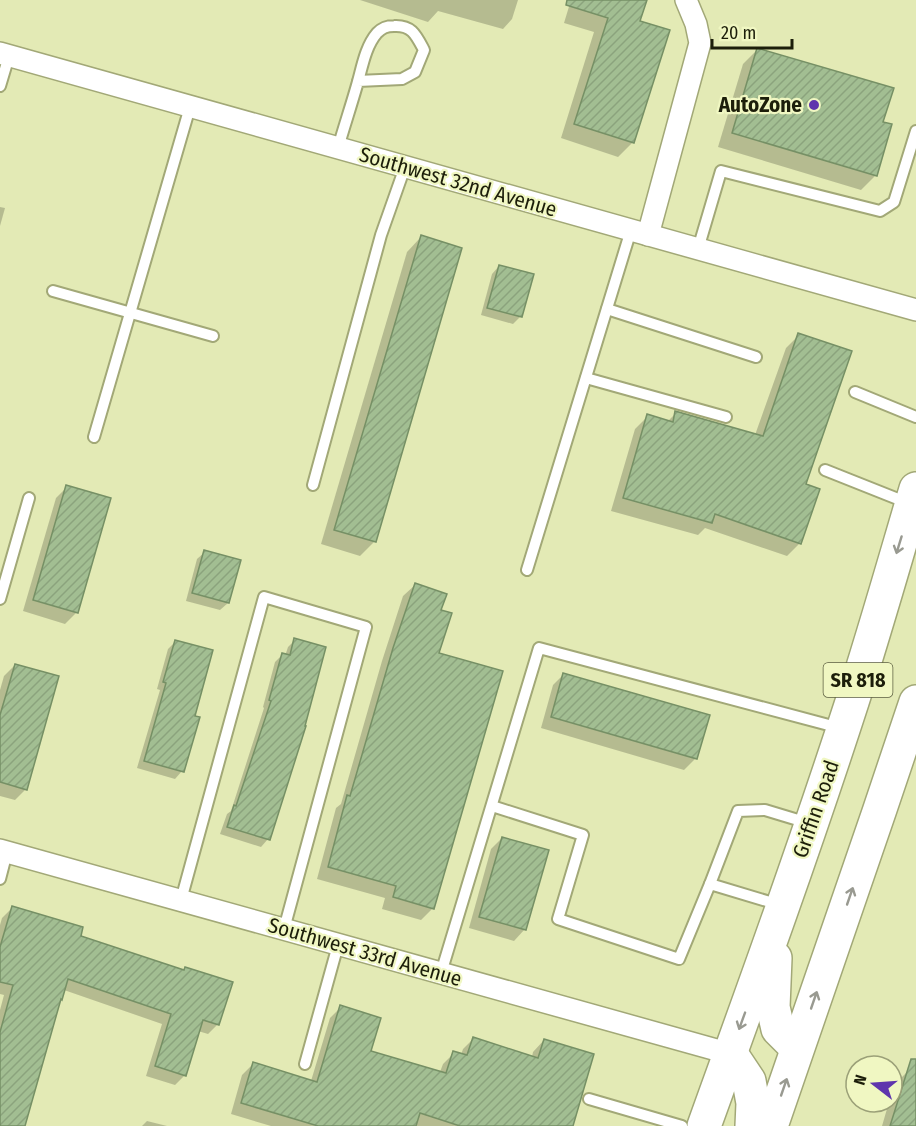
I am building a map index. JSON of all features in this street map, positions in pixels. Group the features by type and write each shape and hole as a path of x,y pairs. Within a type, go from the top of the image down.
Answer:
{"main road":[{"name":"Griffin Road","path":"704,1126 843,728 914,496"},
{"name":"SR 818","path":"771,1126 916,702"},
{"path":"779,916 773,1007 778,1029 797,1048"},
{"path":"730,1054 749,1081 753,1103 752,1126"}],"street":[{"path":"639,232 700,43 696,24 686,0"},
{"name":"Southwest 32nd Avenue","path":"4,55 916,310"},
{"name":"Southwest 33rd Avenue","path":"4,851 730,1054"}],"lane":[{"path":"338,148 367,50 376,34 385,27 401,25 417,36 424,50 414,72 402,79 358,81"},
{"path":"0,86 4,55"},
{"path":"93,436 190,107"},
{"path":"698,249 721,171 880,211 894,202 916,131"},
{"path":"313,485 381,235 405,167"},
{"path":"527,570 607,309 639,232"},
{"path":"54,291 213,336"},
{"path":"607,309 756,357"},
{"path":"586,378 726,417"},
{"path":"855,392 916,417"},
{"path":"825,470 914,496"},
{"path":"0,599 29,498"},
{"path":"180,900 264,597 366,627 284,929"},
{"path":"441,973 538,648 843,728"},
{"path":"492,806 583,835 558,919 679,959 738,811 765,810 811,823"},
{"path":"0,879 4,851"},
{"path":"710,884 779,916"},
{"path":"305,1064 338,945"},
{"path":"588,1099 682,1126"}],"building":[{"path":"567,0 647,0 640,21 670,30 634,143 574,124 608,18 566,5"},
{"name":"AutoZone","path":"757,48 894,88 883,122 892,124 877,176 732,133"},
{"path":"421,235 462,248 376,542 334,530"},
{"path":"499,265 534,274 522,317 487,308"},
{"path":"798,333 852,351 806,484 820,489 801,544 715,514 712,523 623,498 647,414 673,422 675,411 763,436"},
{"path":"66,485 111,498 78,613 33,600"},
{"path":"204,550 241,560 229,603 192,593"},
{"path":"415,583 447,594 441,610 452,613 439,653 503,671 434,909 393,897 396,886 328,867 347,795 350,796 393,648"},
{"path":"294,638 326,647 306,726 270,840 227,827 271,701 269,700 282,653 290,655"},
{"path":"175,640 213,650 195,716 200,717 184,772 144,761 166,683 163,682"},
{"path":"15,664 59,676 27,790 0,782 0,715"},
{"path":"563,673 710,715 697,759 551,717"},
{"path":"502,837 549,850 526,930 479,917"},
{"path":"12,906 83,927 81,936 184,970 185,967 233,982 219,1025 203,1020 186,1076 155,1066 171,1014 68,979 25,1126 0,1126 0,1032 13,985 0,982 0,947"},
{"path":"340,1005 381,1018 371,1051 446,1073 453,1051 467,1055 473,1037 538,1058 544,1039 594,1054 573,1126 460,1126 420,1113 416,1126 318,1126 241,1103 253,1062 317,1082"},
{"path":"911,1059 916,1059 916,1126 890,1126 894,1114 904,1114 904,1081"}],"place":[{"name":"AutoZone","path":"814,105"}]}
